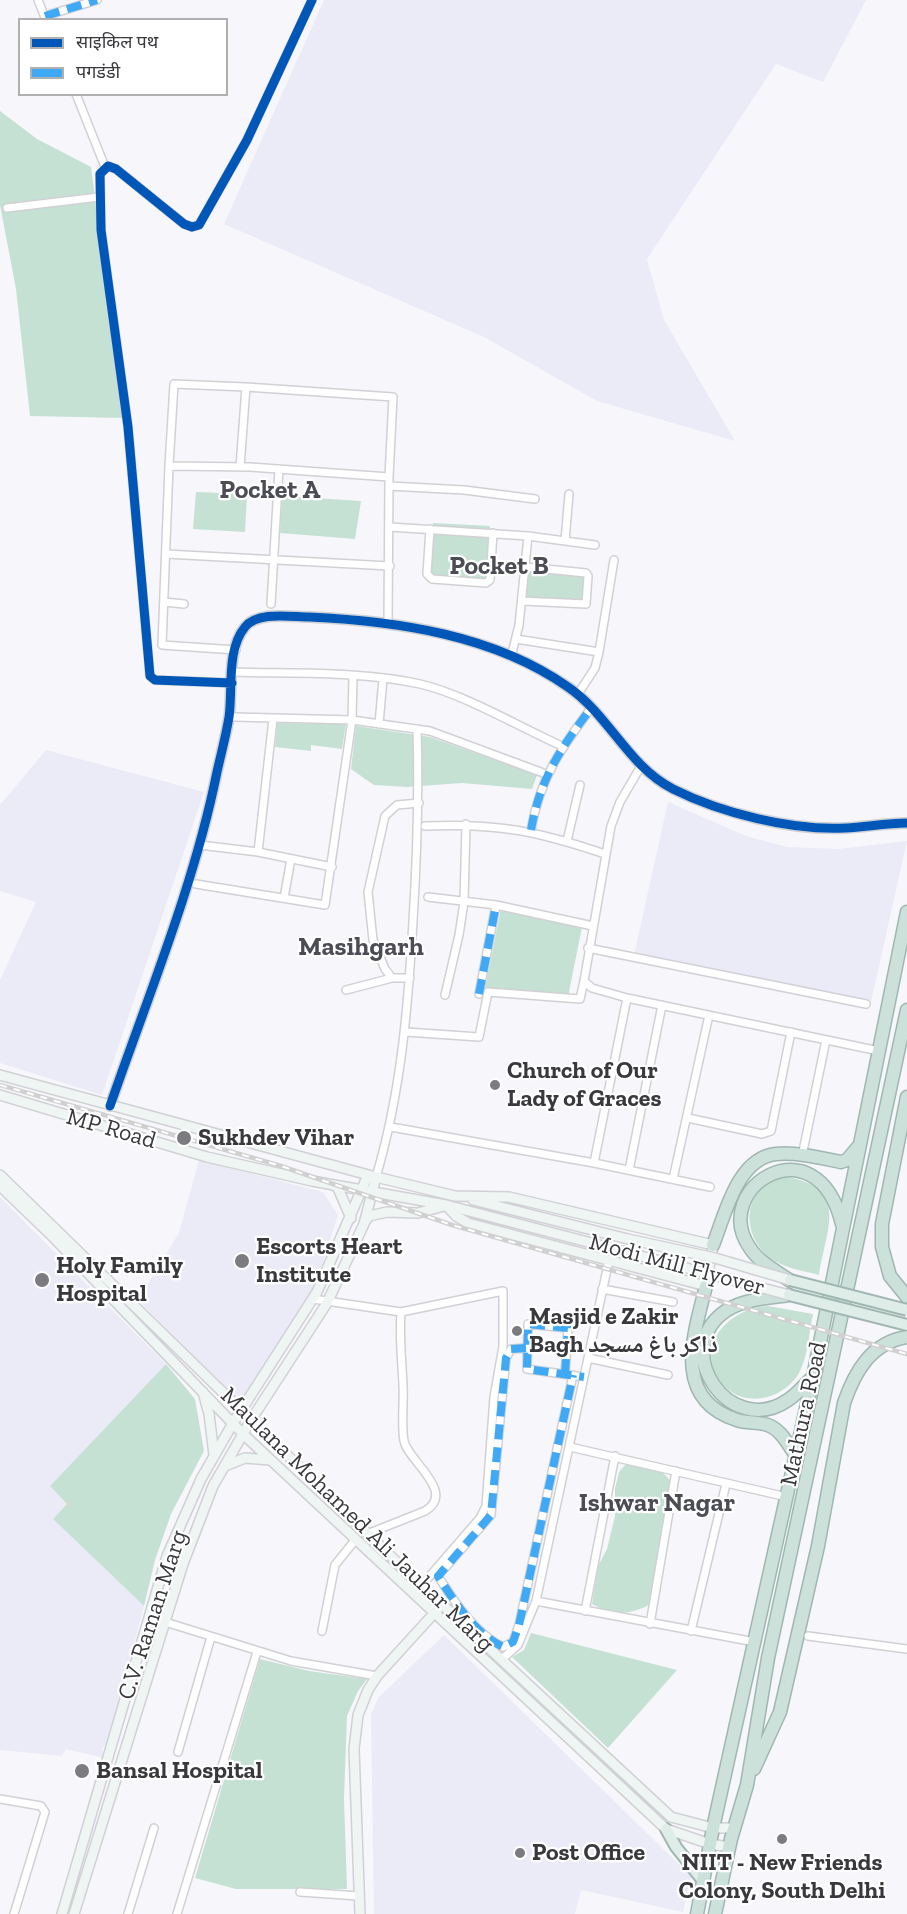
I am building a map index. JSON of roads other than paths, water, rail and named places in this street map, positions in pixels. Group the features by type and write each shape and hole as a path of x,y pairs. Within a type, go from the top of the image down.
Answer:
{"highway":[{"name":"Mathura Road","path":"697,1914 713,1828 813,1377 907,912"},
{"name":"Mathura Road","path":"715,1914 729,1847 747,1785 768,1658 907,1010"},
{"path":"907,1098 882,1224 882,1247 891,1276 907,1297"},
{"path":"713,1245 737,1185 749,1168 762,1158 776,1154 841,1162 852,1156 860,1143"},
{"path":"790,1281 756,1256 746,1241 741,1223 747,1197 765,1177 791,1170 817,1178 832,1194 843,1228"},
{"path":"706,1286 691,1354 697,1385 706,1399 724,1414 774,1428 796,1456"},
{"path":"789,1295 748,1302 726,1311 710,1329 704,1352 707,1376 717,1391 731,1402 742,1407 766,1409 788,1400 813,1377"},
{"path":"747,1785 780,1712 818,1546 844,1403 851,1382 857,1370 876,1350 907,1337"}],"main road":[{"path":"110,1106 200,845 229,717 236,650 244,629 252,621 262,618 314,618 388,623 450,636 511,657 552,676 592,706 641,766 673,789 770,822 806,827 844,828 907,823"},
{"name":"MP Road","path":"0,1075 372,1176 455,1196"},
{"name":"MP Road","path":"0,1095 207,1157 312,1181 446,1205"},
{"name":"Maulana Mohamed Ali Jauhar Marg","path":"0,1175 367,1534 671,1817 713,1828 734,1828"},
{"name":"C.V. Raman Marg","path":"74,1914 183,1564 213,1486 250,1421 327,1303 364,1224 372,1176"},
{"path":"312,1181 337,1186 351,1218"},
{"name":"Maulana Mohamed Ali Jauhar Marg","path":"0,1186 243,1434 666,1829 710,1844 729,1847"},
{"name":"C.V. Raman Marg","path":"62,1914 167,1556 201,1479 240,1411 313,1299 351,1218 368,1191"},
{"path":"364,1224 369,1216 387,1212 418,1213 446,1205 456,1216 468,1223 706,1286 713,1245 509,1197 455,1196"},
{"name":"Modi Mill Flyover","path":"455,1196 716,1258 790,1281 907,1310"},
{"name":"Modi Mill Flyover","path":"446,1205 907,1325"},
{"path":"202,1390 209,1414 214,1456"},
{"path":"225,1466 245,1458 270,1460"},
{"path":"360,1914 354,1749 358,1715 368,1690 377,1676 443,1604"},
{"path":"666,1829 676,1847 703,1881"}],"street":[{"path":"38,0 46,18 97,0"},
{"path":"105,167 116,169 184,224 192,227 199,225 247,140 312,0"},
{"path":"77,96 105,167"},
{"path":"105,167 100,174 101,230 128,427 150,676 155,680 232,683"},
{"path":"7,208 99,197"},
{"path":"236,650 162,645 174,384 393,397 389,477 388,623"},
{"path":"240,467 246,387"},
{"path":"169,466 240,467 389,477"},
{"path":"271,604 279,469"},
{"path":"389,486 464,490 535,499"},
{"path":"565,541 569,494"},
{"path":"390,526 528,536 595,545"},
{"path":"430,529 427,574 432,579 486,583 490,580 493,533"},
{"path":"511,657 522,601 528,536"},
{"path":"166,554 390,566"},
{"path":"578,694 595,668 614,560"},
{"path":"522,601 586,604 586,573 526,567"},
{"path":"164,602 184,604"},
{"path":"516,639 598,652"},
{"path":"233,672 353,677 420,684 443,691 562,746"},
{"path":"196,884 325,905 352,720 353,677"},
{"path":"380,724 383,679"},
{"path":"531,830 535,807 546,774 562,746 592,706"},
{"path":"235,717 352,720 430,731 546,774"},
{"path":"258,852 273,719"},
{"path":"372,1176 391,1126 406,1032 419,803 417,729"},
{"path":"406,1032 479,1037 488,992 580,999 605,854 620,802 641,766"},
{"path":"567,841 580,785"},
{"path":"392,978 385,969 373,940 368,892 385,816 397,805 419,803"},
{"path":"426,826 466,824 531,830 605,854"},
{"path":"445,995 464,902 466,824"},
{"path":"200,845 258,852 332,867"},
{"path":"284,898 291,859"},
{"path":"428,897 496,905 592,926"},
{"path":"479,994 496,905"},
{"path":"588,948 866,1004"},
{"path":"346,990 392,978 410,978"},
{"path":"584,981 592,988 627,998 879,1051"},
{"path":"594,1162 627,998"},
{"path":"629,1170 662,1005"},
{"path":"673,1179 709,1015"},
{"path":"688,1118 762,1134 771,1131 791,1032"},
{"path":"802,1156 826,1040"},
{"path":"391,1126 594,1162 710,1187"},
{"path":"502,1659 519,1645 536,1601 609,1260"},
{"path":"602,1289 673,1302"},
{"path":"313,1299 327,1303 401,1312 503,1290 503,1346 494,1397 486,1506 480,1518 422,1585"},
{"path":"367,1534 425,1511 430,1508 434,1497 432,1482 404,1441 399,1337 401,1312"},
{"path":"526,1348 511,1349 506,1358 491,1515 438,1576 454,1602 482,1632 503,1647 513,1642 519,1625 569,1375 568,1328 528,1324 527,1369 569,1375 584,1377"},
{"path":"588,1358 668,1375"},
{"path":"570,1447 787,1497"},
{"path":"585,1611 615,1456"},
{"path":"650,1624 676,1472"},
{"path":"691,1631 726,1484"},
{"path":"322,1631 335,1565 356,1539"},
{"path":"536,1601 755,1642"},
{"path":"149,1617 291,1661 377,1676"},
{"path":"808,1636 907,1649"},
{"path":"178,1752 211,1637"},
{"path":"177,1914 257,1652"},
{"path":"0,1799 40,1806 45,1812 14,1914"},
{"path":"128,1914 154,1828"},
{"path":"300,1893 359,1896"}],"railway":[{"path":"0,1085 281,1166 452,1225 907,1354"}],"place":[{"name":"Church of Our Lady of Graces","path":"495,1085"},
{"name":"Sukhdev Vihar","path":"184,1138"},
{"name":"Escorts Heart Institute","path":"242,1261"},
{"name":"Holy Family Hospital","path":"42,1280"},
{"name":"Masjid e Zakir Bagh ذاکر باغ مسجد","path":"517,1331"},
{"name":"Bansal Hospital","path":"82,1771"},
{"name":"NIIT - New Friends Colony, South Delhi","path":"782,1839"},
{"name":"Post Office","path":"520,1853"}],"district":[{"name":"Pocket A","path":"270,491"},
{"name":"Pocket B","path":"499,567"},
{"name":"Masihgarh","path":"361,948"},
{"name":"Ishwar Nagar","path":"657,1504"}]}
